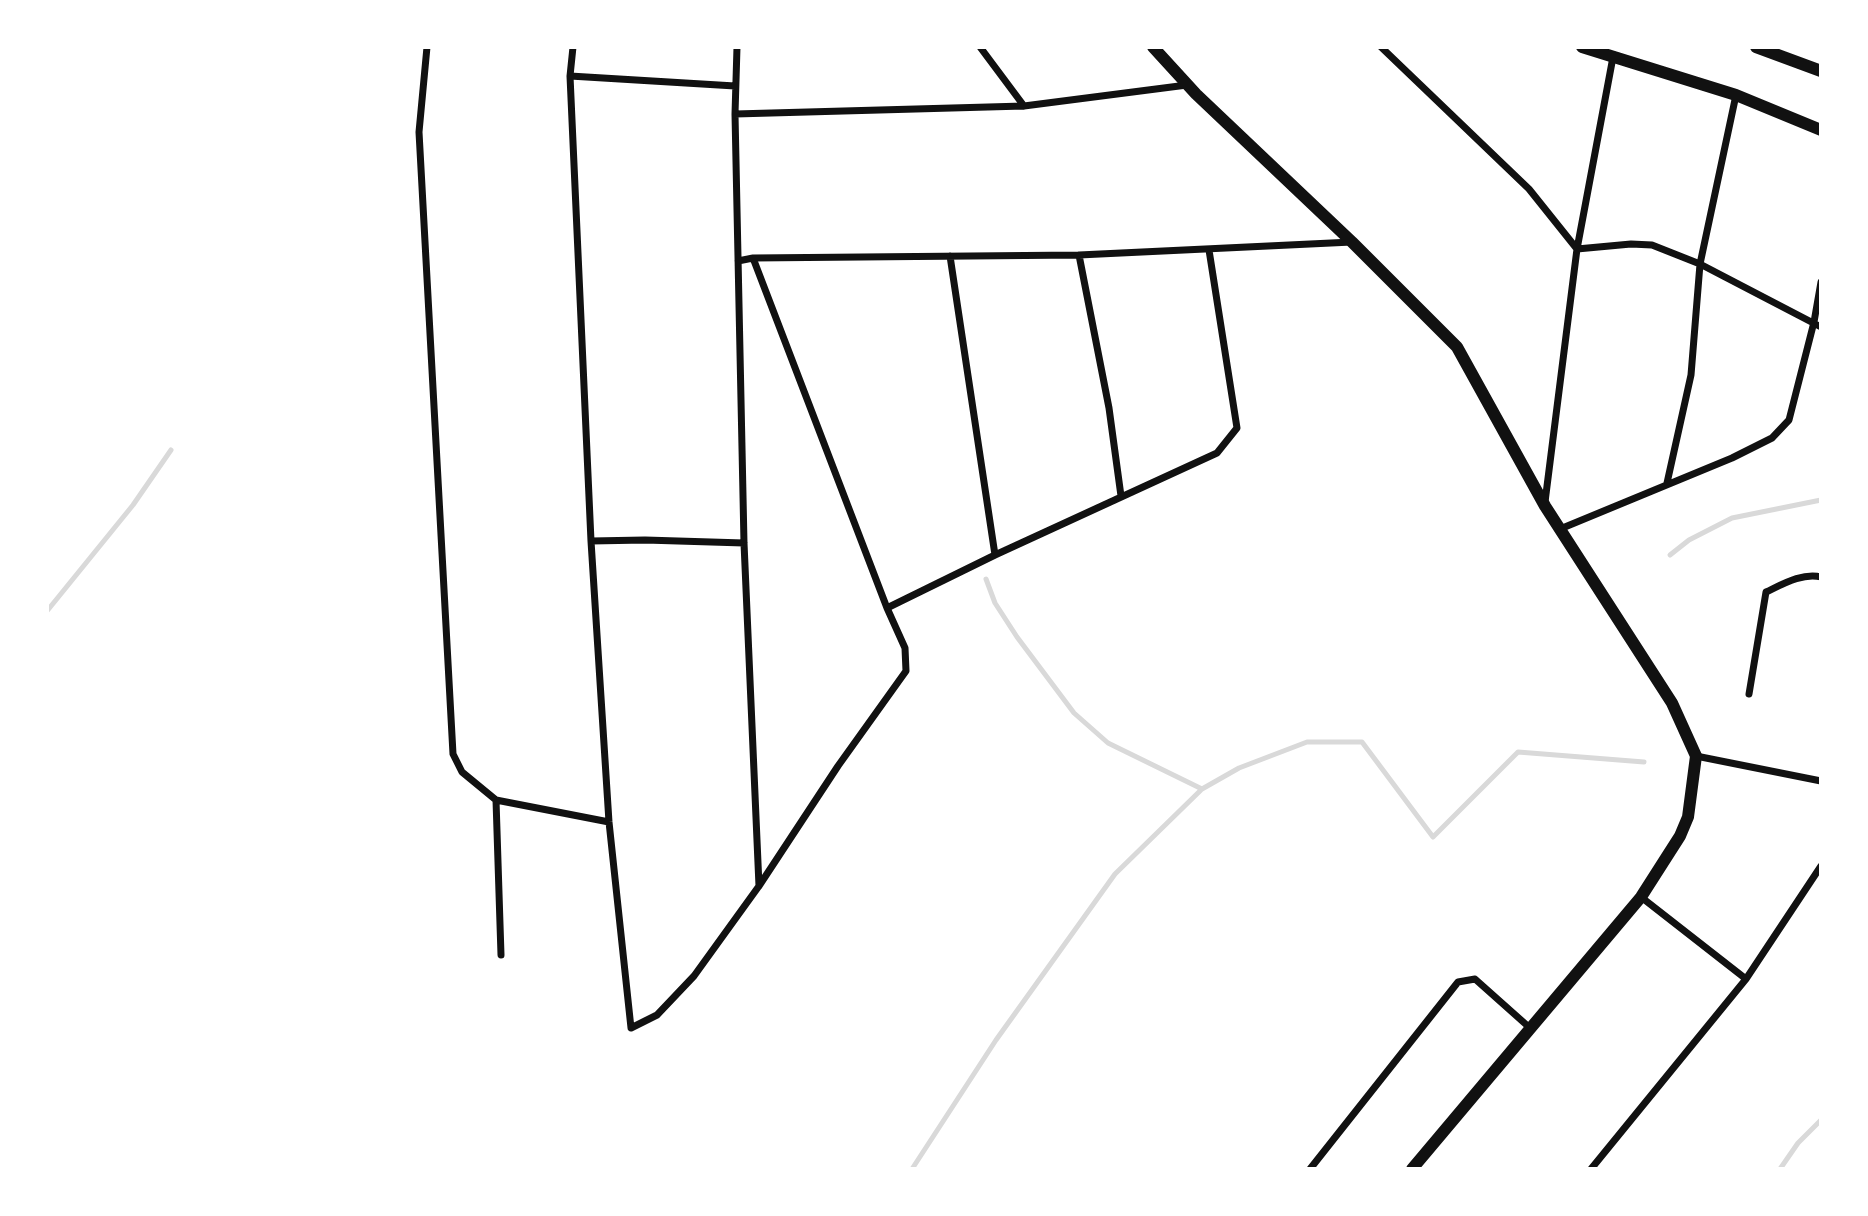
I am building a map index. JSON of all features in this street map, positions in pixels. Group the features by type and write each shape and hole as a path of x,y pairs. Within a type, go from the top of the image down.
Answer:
{"street":[{"path":"427,47 419,132 453,754 462,772 496,800 610,822"},
{"path":"573,47 570,76 591,541 610,822 631,1028 657,1015 694,976 906,671 905,648 887,608 753,258"},
{"path":"737,47 734,114 744,543 759,886"},
{"path":"980,47 1024,106"},
{"path":"1153,47 1188,85 1457,347 1545,506 1672,703 1696,756 1688,817 1680,836 1640,897 1412,1169"},
{"path":"1381,47 1529,189 1577,248"},
{"path":"1582,47 1736,95 1821,130"},
{"path":"1756,47 1821,71"},
{"path":"1545,506 1577,248 1613,57"},
{"path":"570,76 736,86"},
{"path":"734,114 1024,106 1188,85"},
{"path":"1667,483 1691,375 1700,264 1736,95"},
{"path":"738,261 753,258 1079,255 1352,242"},
{"path":"1577,248 1630,243 1652,245 1700,264 1817,324"},
{"path":"887,608 1217,453 1237,428 1209,250"},
{"path":"1079,255 1109,408 1121,496"},
{"path":"950,256 995,555"},
{"path":"1560,529 1732,458 1772,438 1789,421 1817,324 1821,282"},
{"path":"591,541 744,543"},
{"path":"1749,694 1766,592 1803,578 1821,577"},
{"path":"1696,756 1821,782"},
{"path":"496,800 502,955"},
{"path":"1591,1169 1746,979 1821,866"},
{"path":"1640,897 1746,979"},
{"path":"1310,1169 1458,982 1475,979 1530,1028"}],"waterway":[{"path":"47,611 133,505 171,450"},
{"path":"1670,555 1689,540 1732,518 1821,500"},
{"path":"986,579 995,603 1017,637 1074,713 1108,743 1202,789"},
{"path":"912,1169 996,1040 1115,874 1202,789 1239,768 1307,742 1362,742 1433,837 1518,752 1644,762"},
{"path":"1780,1169 1798,1143 1821,1120"}]}
